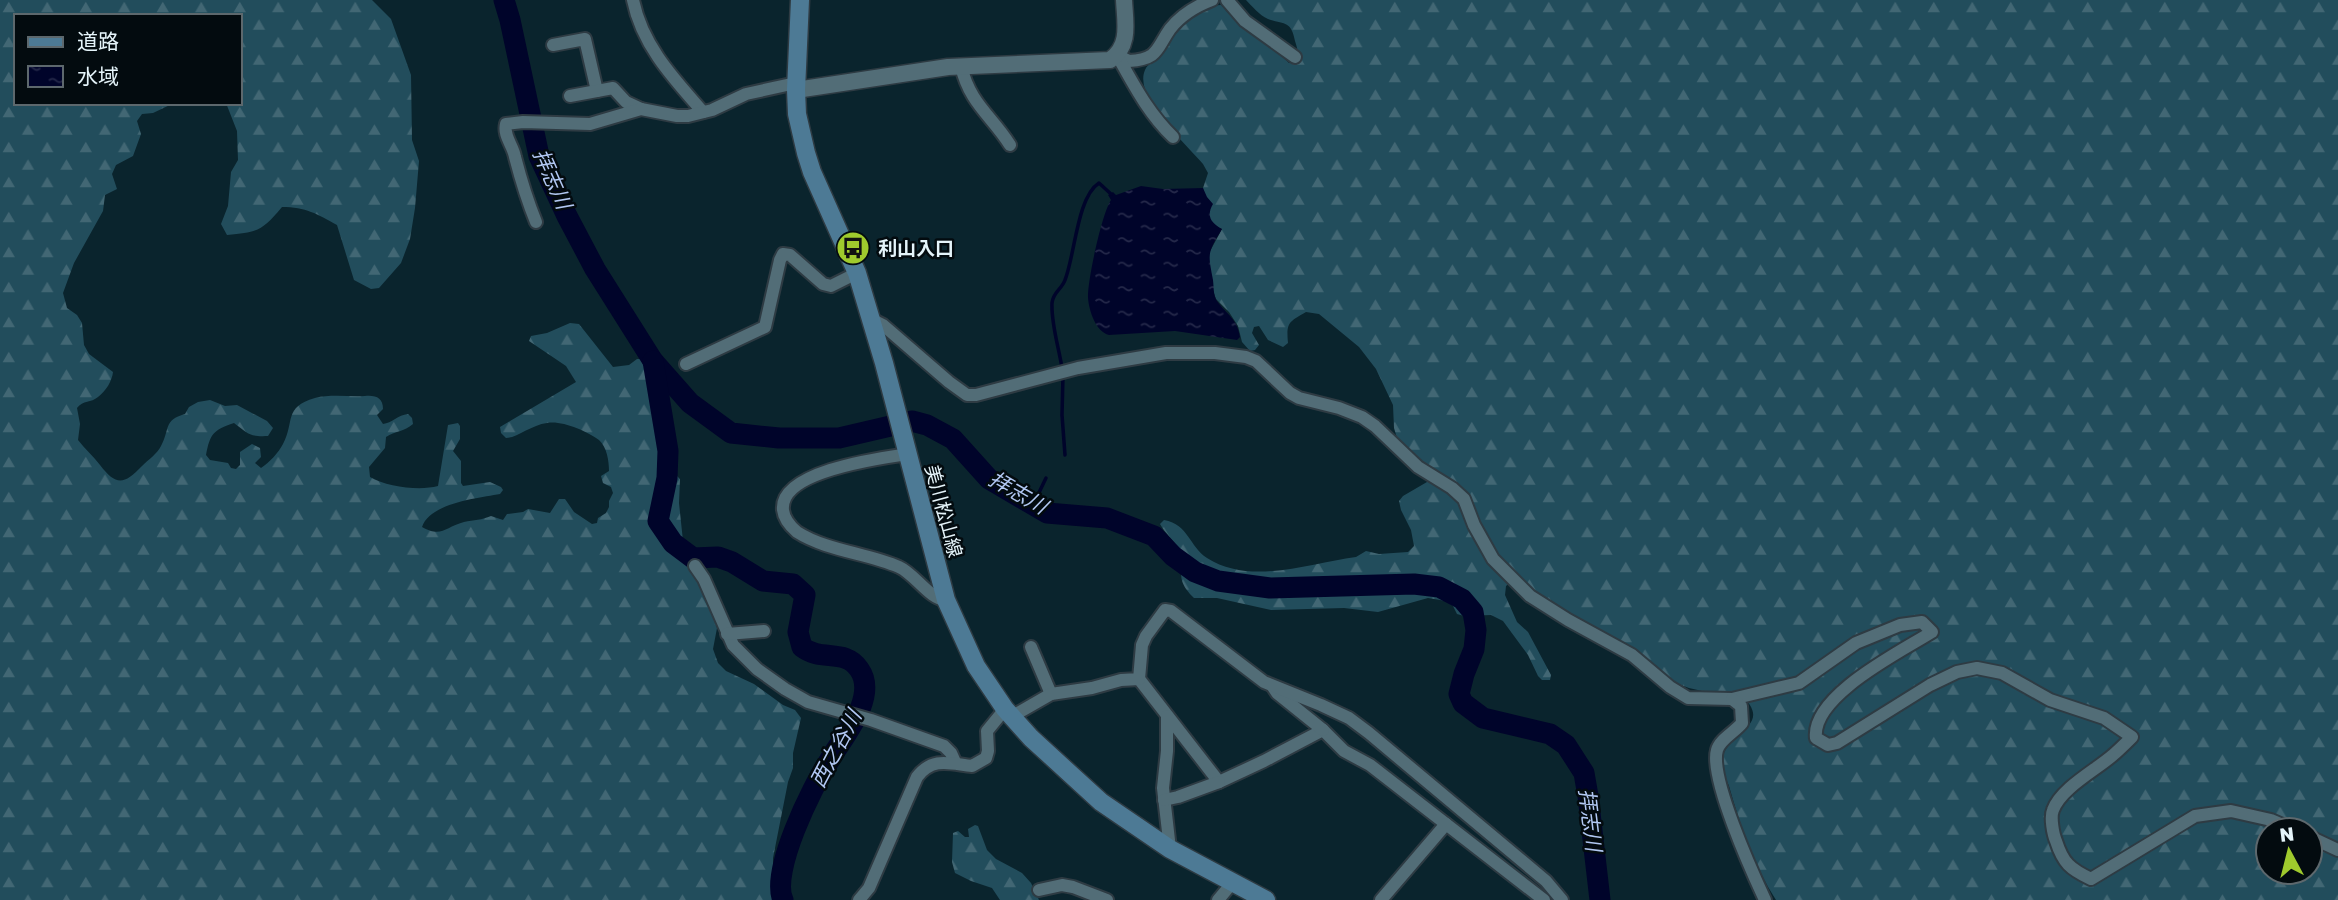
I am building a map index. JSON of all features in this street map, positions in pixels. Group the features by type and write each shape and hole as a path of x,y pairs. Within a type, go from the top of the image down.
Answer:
{"main road":[{"name":"美川松山線","path":"800,0 796,87 801,136 809,163 857,273 946,600 976,666 1008,713 1031,738 1101,802 1170,849 1266,900"}],"street":[{"path":"633,0 637,20 645,37 675,81 703,112"},
{"path":"570,96 614,88 626,102 641,109 677,116 703,112 746,94 929,69 1100,62 1117,55 1125,38 1124,0"},
{"path":"1117,55 1129,61 1155,54 1178,21 1212,0"},
{"path":"1227,0 1245,21 1295,57"},
{"path":"558,40 585,39 597,91"},
{"path":"1117,55 1144,104 1156,121 1173,137"},
{"path":"961,66 965,81 983,113 997,125 1010,145"},
{"path":"536,222 524,194 515,156 504,129 506,124 590,124 641,109"},
{"path":"686,364 765,327 779,260 783,254 790,255 823,284 831,286 857,273"},
{"path":"871,319 967,395 976,395 1078,368 1166,353 1215,353 1256,361 1299,398 1339,408 1362,417 1375,426 1418,467 1452,488 1464,499 1493,559 1530,596 1568,620 1624,649 1670,687 1688,698 1732,699 1799,683 1856,643 1900,625 1922,622 1932,632 1856,679 1824,708 1815,729 1816,738 1828,744 1838,743 1930,685 1957,672 1977,668 2002,673 2050,700 2104,718 2132,737 2080,780 2052,811 2054,836 2061,857 2075,871 2091,879 2195,816 2231,811 2254,816"},
{"path":"905,446 808,479 797,485 784,500 783,508 790,526 809,538 898,567 915,577 934,597 946,600"},
{"path":"695,566 704,579 727,634 740,655 785,689 808,702 871,720 944,746 955,762"},
{"path":"1219,782 1139,679 1142,645 1165,610 1171,611 1264,682 1349,718 1546,881 1562,900"},
{"path":"727,634 764,631"},
{"path":"1031,647 1051,694"},
{"path":"859,900 869,888 917,777 923,770 931,765 955,762 972,766 986,758 987,731 1008,713 1051,694 1139,679"},
{"path":"1272,686 1344,751 1370,765 1544,900"},
{"path":"1732,699 1741,706 1742,723 1719,743 1715,764 1741,847 1765,900"},
{"path":"1167,715 1163,788 1170,849"},
{"path":"1164,800 1219,782 1323,730"},
{"path":"1381,900 1446,824"},
{"path":"1217,900 1233,882"},
{"path":"1039,890 1062,885 1107,900"}],"green space":[{"path":"0,0 372,0 391,19 411,75 412,140 419,161 410,239 401,263 379,288 371,289 354,280 337,225 317,214 298,208 282,207 259,229 227,235 221,224 228,206 231,172 238,160 237,131 227,105 242,105 242,14 14,14 14,105 170,105 153,113 142,114 137,121 141,134 133,156 116,165 112,174 117,189 105,195 103,211 74,263 63,293 67,308 77,315 82,323 84,345 89,354 113,372 101,395 77,408 80,424 78,440 111,477 125,480 158,451 173,419 185,414 189,407 198,402 210,400 225,406 237,405 267,421 273,428 268,436 256,436 234,423 214,434 206,455 210,460 228,463 231,468 236,469 240,465 240,452 252,444 260,448 261,457 255,463 261,468 281,447 298,406 321,397 372,396 382,402 383,409 377,415 383,424 408,414 413,424 386,437 385,448 369,467 370,477 404,487 438,486 448,425 458,423 460,439 453,451 461,461 463,486 490,482 503,490 500,494 444,507 434,512 422,527 439,532 464,522 491,516 503,520 507,514 528,509 550,513 559,499 565,499 574,512 592,524 597,523 598,518 606,513 613,493 611,487 603,483 601,476 609,471 606,450 602,443 581,430 553,422 506,438 500,427 576,382 566,366 529,341 531,336 547,333 570,323 579,324 613,367 629,365 637,359 643,359 648,363 666,461 680,479 679,503 688,562 707,598 717,628 713,649 718,663 726,671 754,684 783,705 795,710 801,718 773,858 773,900 0,900"},
{"path":"1246,0 2338,0 2338,900 1776,900 1748,845 1722,767 1726,750 1752,721 1753,713 1749,704 1738,692 1711,693 1667,680 1650,662 1621,642 1571,618 1532,592 1517,577 1506,586 1505,595 1517,622 1528,632 1551,675 1550,680 1542,680 1538,676 1528,655 1503,621 1491,615 1457,614 1453,606 1446,601 1428,598 1378,612 1344,608 1271,610 1217,598 1194,598 1182,580 1178,548 1160,524 1164,520 1179,526 1207,558 1242,570 1261,572 1300,567 1356,557 1366,551 1379,554 1408,552 1414,546 1411,530 1399,501 1427,482 1430,468 1397,438 1393,405 1376,369 1359,347 1319,314 1306,312 1292,321 1288,327 1288,343 1283,347 1268,340 1259,326 1254,327 1252,333 1259,345 1250,351 1242,342 1238,326 1229,312 1216,299 1208,255 1222,229 1213,225 1209,219 1203,188 1208,173 1163,120 1147,94 1143,81 1146,68 1160,55 1182,25 1200,11 1221,5 1239,25 1265,41 1289,63 1295,62 1298,54 1289,26 1259,13"},
{"path":"978,826 987,850 996,859 1022,873 1031,883 1039,900 1000,900 992,888 955,873 952,862 953,833 958,831 969,837 968,829"}],"water":[{"path":"1141,186 1163,189 1203,188 1213,204 1211,219 1222,229 1210,254 1214,293 1217,301 1237,325 1240,337 1237,340 1175,331 1109,335 1100,330 1090,309 1088,290 1092,263 1111,200 1108,195 1113,192 1116,195"}],"waterway":[{"name":"拝志川","path":"504,0 539,156 595,269 653,361 690,403 731,433 779,438 839,438 912,421 927,425 953,439 989,479 1047,513 1107,518 1154,536 1173,556 1195,572 1218,581 1270,588 1414,584 1439,587 1462,599 1473,612 1476,630 1474,649 1459,694 1463,703 1483,718 1550,734 1566,745 1584,773 1600,900"},
{"path":"1062,368 1053,319 1053,299 1065,280 1081,213 1092,190 1099,183 1111,194"},
{"name":"西之谷川","path":"653,361 668,451 667,478 658,521 673,543 693,558 718,557 732,562 763,581 793,584 805,595 798,632 802,647 817,654 847,659 859,669 864,680 862,704 822,773 787,851 782,870 783,900"},
{"path":"1063,375 1065,455"},
{"path":"1033,505 1046,478"}],"place":[{"name":"利山入口","path":"853,248"}]}
